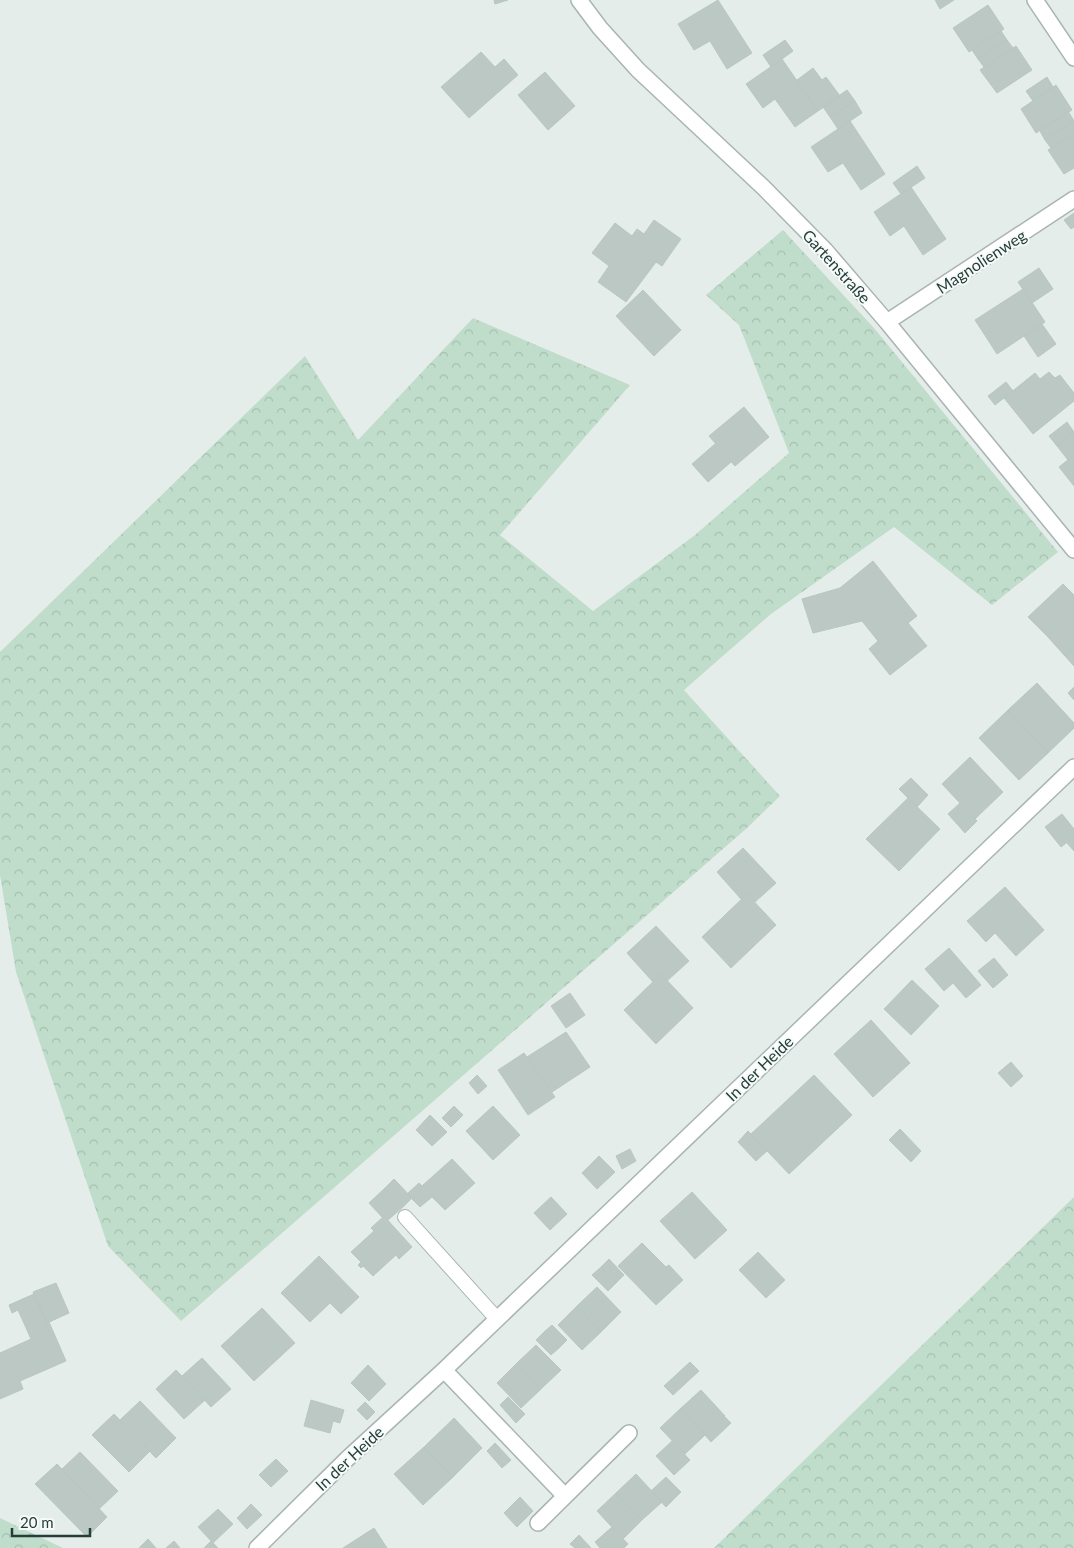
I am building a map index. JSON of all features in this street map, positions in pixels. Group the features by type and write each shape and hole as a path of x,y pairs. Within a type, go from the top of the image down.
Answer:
{"street":[{"name":"Gartenstraße","path":"579,0 600,28 638,70 764,188 825,250 887,322 1074,550"},
{"path":"1035,0 1074,58"},
{"name":"Magnolienweg","path":"887,322 1074,199"},
{"name":"In der Heide","path":"257,1548 347,1459 444,1370 1074,767"},
{"path":"444,1370 564,1496"},
{"path":"538,1523 629,1433"}],"lane":[{"path":"405,1217 497,1319"}],"green space":[{"path":"783,230 874,328 1058,552 992,605 894,527 771,614 684,690 780,796 747,828 181,1321 108,1246 16,972 0,875 0,652 305,356 358,440 473,318 630,385 500,535 593,611 695,535 789,453 739,325 706,295"},
{"path":"1074,1197 1074,1548 714,1548"},
{"path":"0,1518 63,1548 0,1548"}],"building":[{"path":"494,0 508,0 495,4"},
{"path":"718,0 752,53 727,69 710,41 694,50 678,24"},
{"path":"935,0 954,0 940,9"},
{"path":"988,5 1004,29 969,52 953,28"},
{"path":"1001,31 1007,40 978,59 972,50"},
{"path":"785,40 793,51 771,67 763,55"},
{"path":"1007,40 1013,48 984,67 978,59"},
{"path":"1016,46 1032,70 997,93 980,70"},
{"path":"481,52 495,67 504,59 518,75 469,118 441,87"},
{"path":"782,59 818,111 795,127 775,99 763,108 746,84"},
{"path":"813,68 822,80 826,77 840,96 818,111 797,80"},
{"path":"545,72 575,106 548,130 518,95"},
{"path":"1047,77 1053,87 1033,101 1026,91"},
{"path":"1056,85 1072,110 1036,133 1021,109"},
{"path":"847,90 855,101 830,117 823,107"},
{"path":"855,101 862,113 838,129 830,117"},
{"path":"1068,111 1074,121 1045,140 1040,131"},
{"path":"850,121 885,174 861,190 843,163 828,172 811,147"},
{"path":"1074,121 1074,133 1051,148 1045,140"},
{"path":"1074,133 1074,168 1064,174 1048,150"},
{"path":"917,166 925,178 901,194 893,183"},
{"path":"911,187 946,239 923,255 904,226 890,236 874,212"},
{"path":"1074,213 1074,227 1071,229 1064,220"},
{"path":"654,220 681,239 662,266 656,262 626,302 598,282 609,266 592,253 615,223 632,236 637,229 644,234"},
{"path":"1039,268 1053,289 1032,303 1018,282"},
{"path":"1023,289 1045,322 997,354 975,320"},
{"path":"643,290 681,330 654,356 616,316"},
{"path":"1042,324 1056,344 1038,357 1024,336"},
{"path":"1049,372 1055,378 1060,375 1074,393 1074,401 1033,434 1004,398 1035,373 1040,379"},
{"path":"1006,382 1013,391 995,405 988,396"},
{"path":"744,407 769,437 735,466 709,436"},
{"path":"1067,422 1074,432 1057,446 1049,436"},
{"path":"1074,432 1074,455 1068,460 1057,446"},
{"path":"715,444 731,462 708,482 692,464"},
{"path":"1074,455 1074,486 1059,467"},
{"path":"873,561 917,616 908,623 927,646 890,675 869,649 878,641 862,621 813,633 802,599 840,588"},
{"path":"1063,584 1074,595 1074,611 1047,636 1028,617"},
{"path":"1074,611 1074,648 1065,656 1047,636"},
{"path":"1074,648 1074,666 1065,656"},
{"path":"1037,683 1074,723 1074,728 1048,753 1008,710"},
{"path":"1074,687 1074,700 1068,693"},
{"path":"1008,710 1048,753 1019,780 979,738"},
{"path":"970,757 1003,792 975,819 942,784"},
{"path":"911,778 928,795 917,807 899,789"},
{"path":"908,798 940,829 899,871 866,839"},
{"path":"960,803 977,821 965,833 948,814"},
{"path":"1062,814 1074,829 1074,837 1061,847 1045,827"},
{"path":"1074,837 1074,851 1067,843"},
{"path":"743,848 776,883 755,902 747,894 741,899 717,872"},
{"path":"1005,887 1044,930 1016,956 995,933 986,942 967,921"},
{"path":"747,894 776,925 731,968 702,937"},
{"path":"656,926 689,961 667,981 661,974 653,982 627,953"},
{"path":"949,948 981,985 966,998 953,983 944,991 925,969"},
{"path":"994,958 1008,975 993,988 978,971"},
{"path":"661,974 693,1008 656,1044 624,1010"},
{"path":"912,980 939,1006 911,1035 884,1009"},
{"path":"570,993 585,1015 566,1028 551,1006"},
{"path":"871,1020 910,1063 873,1097 834,1054"},
{"path":"566,1032 590,1067 552,1092 527,1057"},
{"path":"524,1053 555,1097 528,1115 498,1070"},
{"path":"1011,1062 1023,1076 1011,1087 998,1073"},
{"path":"477,1075 487,1086 478,1094 469,1083"},
{"path":"814,1075 852,1115 789,1174 751,1134"},
{"path":"454,1106 463,1115 451,1127 442,1118"},
{"path":"493,1106 520,1135 493,1160 466,1131"},
{"path":"430,1115 447,1132 432,1146 416,1130"},
{"path":"900,1129 921,1151 911,1162 889,1140"},
{"path":"748,1131 767,1151 756,1161 738,1142"},
{"path":"630,1149 636,1161 622,1169 616,1156"},
{"path":"599,1156 615,1172 597,1189 582,1173"},
{"path":"452,1159 475,1183 445,1210 432,1197 420,1207 407,1194 419,1183 422,1186"},
{"path":"394,1179 412,1198 403,1207 385,1188"},
{"path":"385,1188 403,1207 388,1220 384,1216 382,1217 369,1203"},
{"path":"692,1192 727,1230 695,1259 660,1221"},
{"path":"551,1197 567,1214 550,1230 534,1213"},
{"path":"384,1216 412,1247 399,1259 396,1255 373,1276 363,1266 361,1268 358,1265 361,1262 351,1252 374,1231 371,1228"},
{"path":"642,1243 666,1267 669,1265 683,1280 656,1305 618,1266"},
{"path":"758,1252 785,1280 766,1298 739,1270"},
{"path":"319,1256 359,1297 341,1314 330,1303 310,1322 281,1293"},
{"path":"609,1259 624,1275 616,1283 601,1267"},
{"path":"601,1267 616,1283 608,1291 592,1275"},
{"path":"56,1283 69,1313 47,1323 33,1292"},
{"path":"597,1287 621,1312 601,1332 577,1306"},
{"path":"34,1294 66,1361 20,1381 23,1389 0,1399 0,1353 31,1339 18,1310 12,1313 9,1305"},
{"path":"577,1306 601,1332 582,1350 558,1325"},
{"path":"262,1308 295,1343 254,1381 221,1346"},
{"path":"552,1325 567,1340 559,1348 544,1332"},
{"path":"544,1332 559,1348 551,1355 536,1340"},
{"path":"536,1345 561,1370 541,1389 516,1364"},
{"path":"202,1358 231,1389 211,1407 182,1376"},
{"path":"690,1362 699,1371 673,1395 664,1386"},
{"path":"516,1364 541,1389 521,1408 497,1383"},
{"path":"368,1365 386,1384 369,1401 351,1383"},
{"path":"176,1370 205,1400 184,1419 156,1389"},
{"path":"701,1390 725,1416 705,1435 680,1409"},
{"path":"508,1397 525,1414 516,1423 500,1405"},
{"path":"311,1400 344,1410 340,1423 333,1421 330,1433 304,1426"},
{"path":"140,1401 176,1438 156,1458 120,1420"},
{"path":"365,1402 375,1412 367,1420 357,1410"},
{"path":"680,1409 705,1435 685,1454 660,1428"},
{"path":"114,1414 150,1451 129,1472 92,1435"},
{"path":"725,1417 731,1423 711,1442 705,1435"},
{"path":"454,1418 482,1448 453,1477 424,1447"},
{"path":"672,1441 690,1460 674,1475 656,1456"},
{"path":"495,1443 511,1460 502,1468 487,1451"},
{"path":"424,1447 453,1477 423,1505 394,1474"},
{"path":"80,1452 118,1491 99,1509 62,1469"},
{"path":"276,1459 288,1471 271,1487 259,1475"},
{"path":"57,1464 107,1517 87,1537 35,1484"},
{"path":"636,1474 662,1502 642,1520 616,1493"},
{"path":"666,1477 681,1492 666,1507 651,1491"},
{"path":"616,1493 642,1520 623,1539 597,1511"},
{"path":"520,1497 533,1511 517,1527 504,1513"},
{"path":"251,1504 262,1515 247,1529 237,1518"},
{"path":"218,1509 233,1524 213,1543 198,1527"},
{"path":"612,1527 628,1544 624,1548 600,1548 595,1542"},
{"path":"374,1528 387,1548 343,1548"},
{"path":"579,1535 591,1548 575,1548 570,1544"},
{"path":"148,1539 156,1548 139,1548"},
{"path":"174,1541 180,1548 166,1548"},
{"path":"211,1541 218,1548 204,1548"}]}
